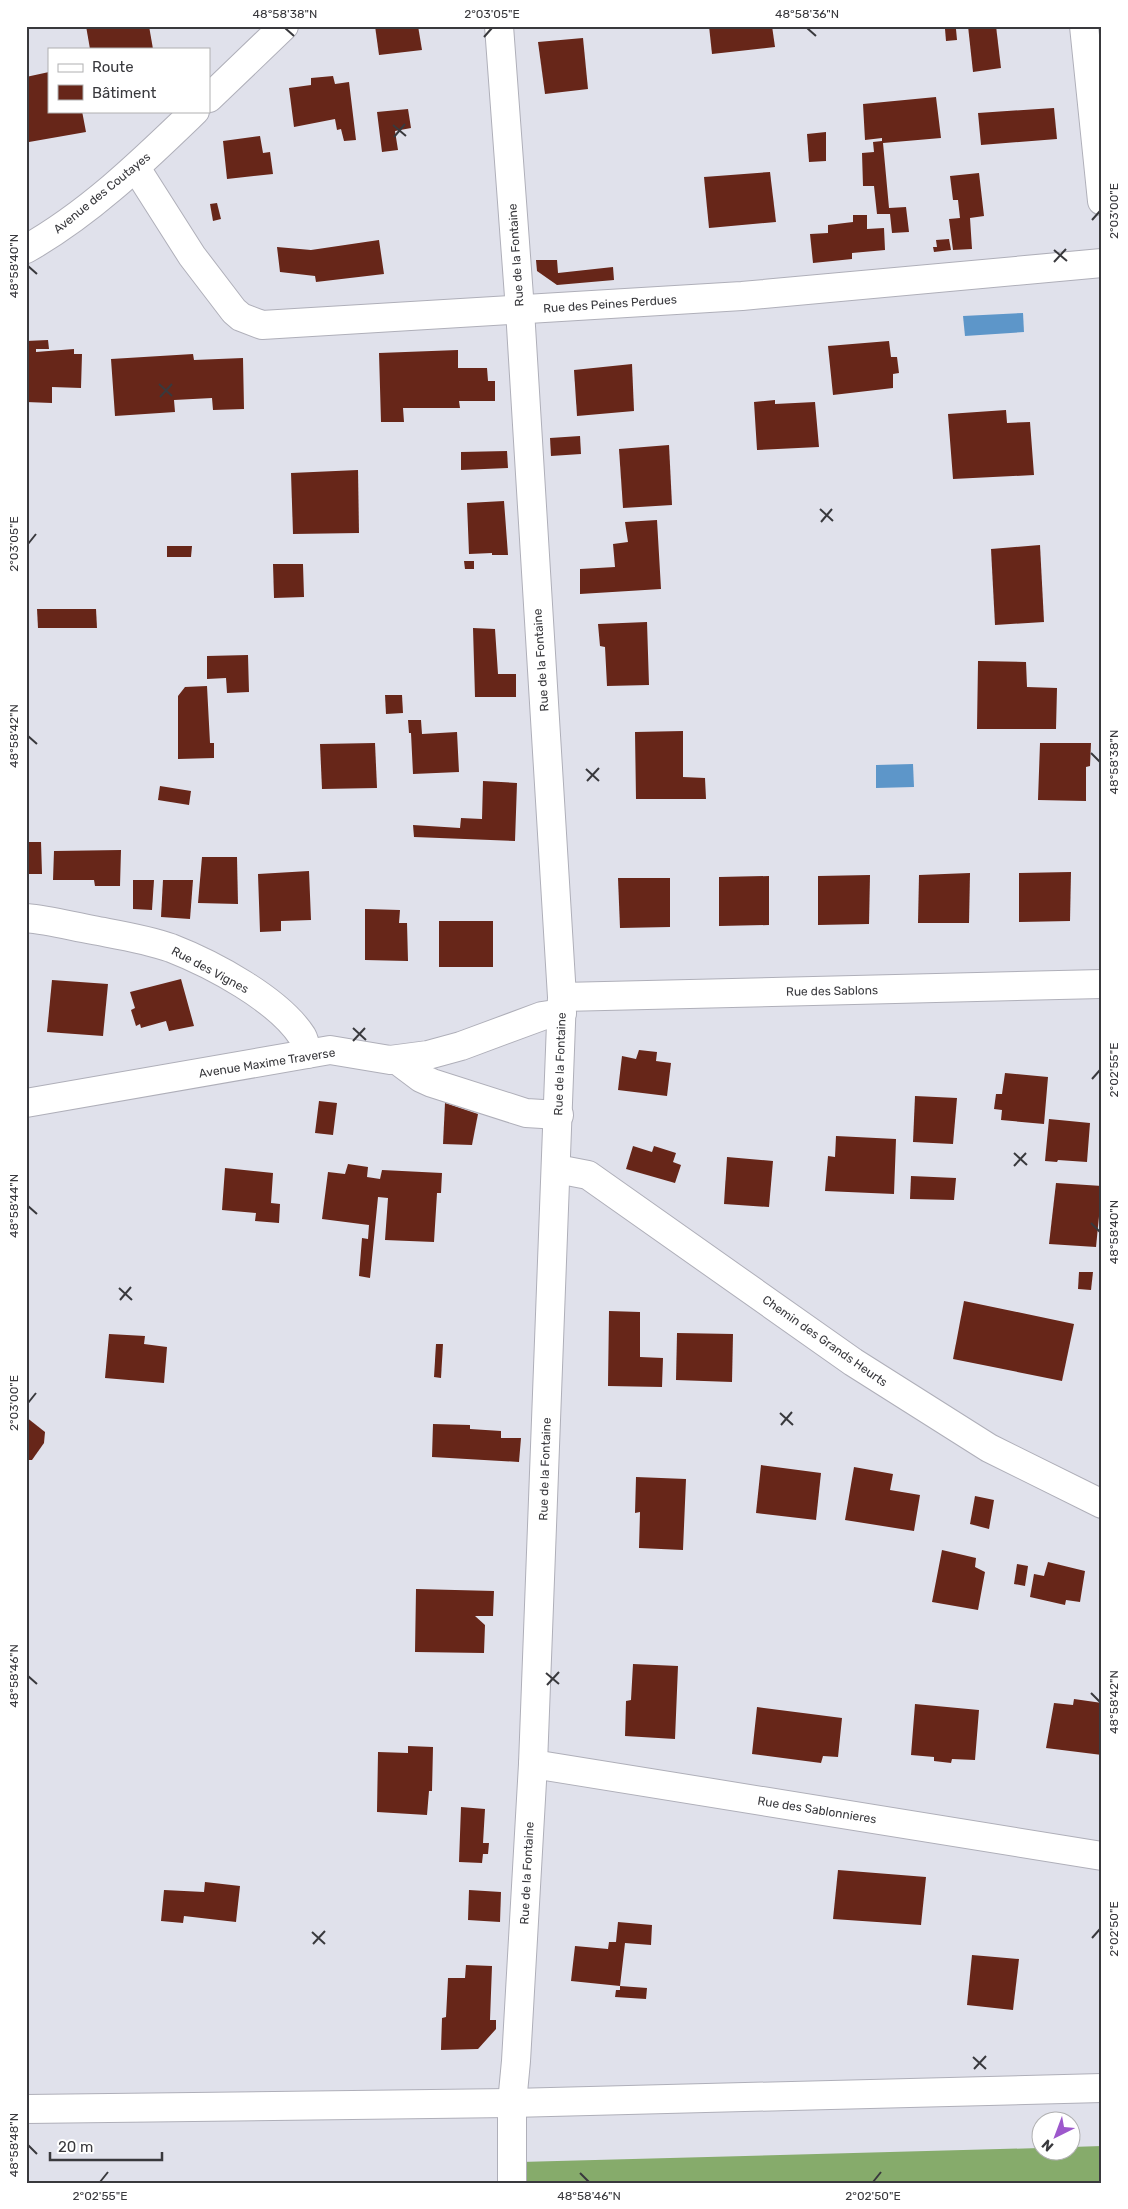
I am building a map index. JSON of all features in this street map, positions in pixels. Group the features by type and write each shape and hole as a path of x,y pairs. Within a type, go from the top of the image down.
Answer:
{"street":[{"path":"210,97 284,26"},
{"name":"Rue de la Fontaine","path":"499,26 520,310 562,1005 533,1764 512,2102 512,2183"},
{"path":"1084,26 1102,201"},
{"name":"Avenue des Coutayes","path":"26,249 73,218 136,168 194,112"},
{"name":"Rue des Peines Perdues","path":"136,168 192,256 234,311 241,317 262,325 742,296 1102,263"},
{"name":"Rue des Vignes","path":"26,918 140,939 171,949 202,963 240,983 278,1010 294,1025 303,1038 307,1054"},
{"name":"Rue des Sablons","path":"562,1005 1102,984"},
{"name":"Avenue Maxime Traverse","path":"26,1104 330,1050 376,1059 397,1060 442,1052 542,1016 562,1005"},
{"path":"397,1060 420,1078 432,1083 526,1113 559,1115"},
{"name":"Chemin des Grands Heurts","path":"557,1169 588,1175 853,1362 990,1448 1102,1504"},
{"name":"Rue des Sablonnieres","path":"533,1764 1102,1856"},
{"path":"26,2109 512,2102 1102,2088"}],"green space":[{"path":"1102,2146 1102,2183 518,2183 520,2162 1030,2148 1030,2162 1080,2162 1080,2147"}],"water":[{"path":"1023,313 1024,332 965,336 963,316"},
{"path":"913,764 914,787 876,788 876,765"}],"building":[{"path":"86,26 149,26 153,48 90,48"},
{"path":"375,26 418,26 422,50 379,55"},
{"path":"709,26 772,26 775,47 712,54"},
{"path":"968,26 996,26 1001,68 973,72"},
{"path":"945,29 956,29 957,40 946,41"},
{"path":"583,38 588,89 545,94 538,42"},
{"path":"48,72 48,112 82,112 86,132 29,142 26,132 26,77"},
{"path":"333,76 335,84 349,82 356,140 344,141 341,129 337,130 335,119 294,127 289,88 311,85 311,78"},
{"path":"936,97 941,138 883,143 889,208 906,207 909,232 892,233 890,214 877,214 874,186 863,186 862,153 874,152 873,142 882,141 882,138 865,140 863,104"},
{"path":"1054,108 1057,139 981,145 978,113"},
{"path":"408,109 411,128 395,131 398,150 382,152 377,112"},
{"path":"826,132 826,161 809,162 807,134"},
{"path":"260,136 263,153 270,152 273,174 227,179 223,141"},
{"path":"770,172 776,222 709,228 704,177"},
{"path":"979,173 984,216 970,218 972,249 953,250 949,219 960,218 958,200 953,200 950,176"},
{"path":"217,203 221,219 213,221 210,204"},
{"path":"853,215 867,215 867,229 884,228 885,250 852,253 852,259 813,263 810,234 828,233 828,225 853,222"},
{"path":"949,239 951,250 934,252 933,247 937,247 936,240"},
{"path":"379,240 384,274 316,282 315,276 280,272 277,247 311,250"},
{"path":"536,260 557,260 558,273 613,267 614,280 557,285 537,271"},
{"path":"48,340 49,349 36,349 36,352 74,349 74,354 82,354 81,388 52,387 52,403 26,402 26,341"},
{"path":"889,341 891,357 897,357 899,373 893,374 893,388 833,395 828,346"},
{"path":"458,350 458,368 487,368 488,381 495,381 495,401 459,401 460,408 403,408 404,422 381,422 379,353"},
{"path":"193,354 194,360 243,358 244,409 213,410 212,398 174,400 175,412 115,416 111,359"},
{"path":"632,364 634,411 577,416 574,370"},
{"path":"775,400 775,404 815,402 819,447 757,450 754,402"},
{"path":"1006,410 1007,423 1030,422 1034,475 953,479 948,414"},
{"path":"580,436 581,454 551,456 550,438"},
{"path":"669,445 672,505 623,508 619,449"},
{"path":"507,451 508,468 461,470 461,452"},
{"path":"358,470 359,533 293,534 291,473"},
{"path":"504,501 508,555 492,555 492,553 469,554 467,503"},
{"path":"657,520 661,589 580,594 580,569 615,567 613,544 628,542 625,522"},
{"path":"1040,545 1044,622 995,625 991,549"},
{"path":"167,546 192,546 191,557 167,557"},
{"path":"464,561 474,561 474,569 465,569"},
{"path":"273,564 303,564 304,597 274,598"},
{"path":"37,609 96,609 97,628 38,628"},
{"path":"647,622 649,685 607,686 605,647 600,646 598,624"},
{"path":"473,628 495,629 498,674 516,674 516,697 475,697"},
{"path":"248,655 249,692 227,693 226,678 207,679 207,656"},
{"path":"978,661 1026,662 1027,687 1057,688 1056,729 977,729"},
{"path":"207,686 210,743 214,743 214,758 178,759 178,696 185,687"},
{"path":"385,695 402,695 403,713 386,714"},
{"path":"408,720 421,720 422,734 457,732 459,772 413,774 411,733 409,733"},
{"path":"683,731 683,777 705,778 706,799 636,799 635,732"},
{"path":"375,743 377,788 322,789 320,744"},
{"path":"1040,743 1091,743 1090,766 1086,767 1086,801 1038,800"},
{"path":"483,781 517,783 515,841 414,837 413,825 460,828 461,818 482,819"},
{"path":"160,786 191,791 189,805 158,800"},
{"path":"26,842 41,842 42,874 26,874"},
{"path":"121,850 120,886 95,886 94,880 53,880 54,851"},
{"path":"202,857 237,857 238,904 198,903"},
{"path":"309,871 311,920 281,921 281,931 260,932 258,874"},
{"path":"1071,872 1070,921 1019,922 1019,873"},
{"path":"970,873 969,923 918,923 919,875"},
{"path":"870,875 869,924 818,925 818,876"},
{"path":"769,876 769,925 719,926 719,877"},
{"path":"618,878 670,878 670,927 620,928"},
{"path":"133,880 154,880 152,910 133,909"},
{"path":"163,880 193,880 190,919 161,917"},
{"path":"365,909 400,910 399,923 407,923 408,961 365,960"},
{"path":"439,921 493,921 493,967 439,967"},
{"path":"181,979 194,1026 169,1031 166,1021 141,1028 140,1024 136,1026 131,1010 135,1008 130,992"},
{"path":"52,980 108,984 103,1036 47,1032"},
{"path":"639,1050 657,1052 656,1061 671,1063 667,1096 618,1090 622,1056 636,1059"},
{"path":"1005,1073 1048,1077 1044,1124 1001,1120 1002,1110 994,1109 996,1094 1002,1094"},
{"path":"915,1096 957,1098 953,1144 913,1142"},
{"path":"319,1101 337,1103 333,1135 315,1133"},
{"path":"445,1103 478,1114 472,1145 443,1144"},
{"path":"1049,1119 1090,1123 1087,1162 1045,1161"},
{"path":"836,1136 896,1139 894,1194 825,1191 828,1156 835,1157"},
{"path":"633,1146 652,1152 654,1146 676,1153 673,1162 681,1165 675,1183 626,1169"},
{"path":"727,1157 773,1161 769,1207 724,1204"},
{"path":"348,1164 368,1167 367,1177 380,1179 382,1170 442,1173 441,1193 437,1193 434,1242 385,1240 388,1198 378,1197 370,1278 359,1276 362,1238 368,1239 369,1225 322,1219 328,1172 345,1174"},
{"path":"225,1168 273,1173 271,1203 280,1204 279,1223 255,1221 256,1213 222,1210"},
{"path":"911,1176 956,1178 954,1200 910,1199"},
{"path":"1056,1183 1102,1186 1096,1247 1049,1244"},
{"path":"1079,1272 1093,1272 1091,1290 1078,1289"},
{"path":"964,1301 1074,1324 1062,1381 953,1359"},
{"path":"609,1311 640,1312 640,1357 663,1358 662,1387 608,1386"},
{"path":"677,1333 733,1334 732,1382 676,1380"},
{"path":"109,1334 145,1336 144,1344 167,1347 164,1383 105,1378"},
{"path":"436,1344 443,1344 441,1378 434,1377"},
{"path":"26,1417 45,1432 44,1443 32,1460 26,1460"},
{"path":"433,1424 470,1425 470,1429 501,1431 501,1438 521,1438 519,1462 432,1457"},
{"path":"761,1465 821,1473 816,1520 756,1513"},
{"path":"854,1467 893,1474 890,1490 920,1495 914,1531 845,1520"},
{"path":"636,1477 686,1479 683,1550 639,1548 640,1512 635,1513"},
{"path":"975,1496 994,1500 989,1529 970,1524"},
{"path":"942,1550 976,1558 975,1567 985,1572 978,1610 932,1602"},
{"path":"1048,1562 1085,1571 1080,1602 1066,1600 1065,1605 1030,1597 1034,1574 1044,1576"},
{"path":"1017,1564 1028,1566 1025,1586 1014,1584"},
{"path":"416,1589 494,1591 493,1616 475,1616 485,1625 484,1653 415,1652"},
{"path":"633,1664 678,1666 675,1739 625,1736 626,1701 631,1700"},
{"path":"1074,1699 1102,1703 1102,1755 1046,1748 1054,1703 1073,1705"},
{"path":"915,1704 979,1710 975,1760 952,1759 951,1763 934,1761 934,1757 911,1755"},
{"path":"757,1707 842,1718 838,1757 823,1756 821,1763 752,1754"},
{"path":"408,1746 433,1747 432,1791 429,1791 427,1815 377,1812 378,1752 408,1753"},
{"path":"461,1807 485,1809 483,1843 489,1843 488,1854 483,1854 482,1863 459,1862"},
{"path":"838,1870 926,1877 921,1925 833,1919"},
{"path":"205,1882 240,1886 236,1922 184,1916 183,1923 161,1921 164,1890 204,1892"},
{"path":"469,1890 501,1892 500,1922 468,1920"},
{"path":"618,1922 652,1925 651,1945 625,1943 620,1986 571,1981 575,1946 608,1949 609,1942 616,1942"},
{"path":"972,1955 1019,1959 1013,2010 967,2005"},
{"path":"466,1965 492,1966 490,2020 496,2020 496,2029 478,2049 441,2050 442,2018 446,2017 448,1978 465,1978"},
{"path":"620,1986 647,1988 646,1999 615,1997 616,1990 620,1990"}]}
